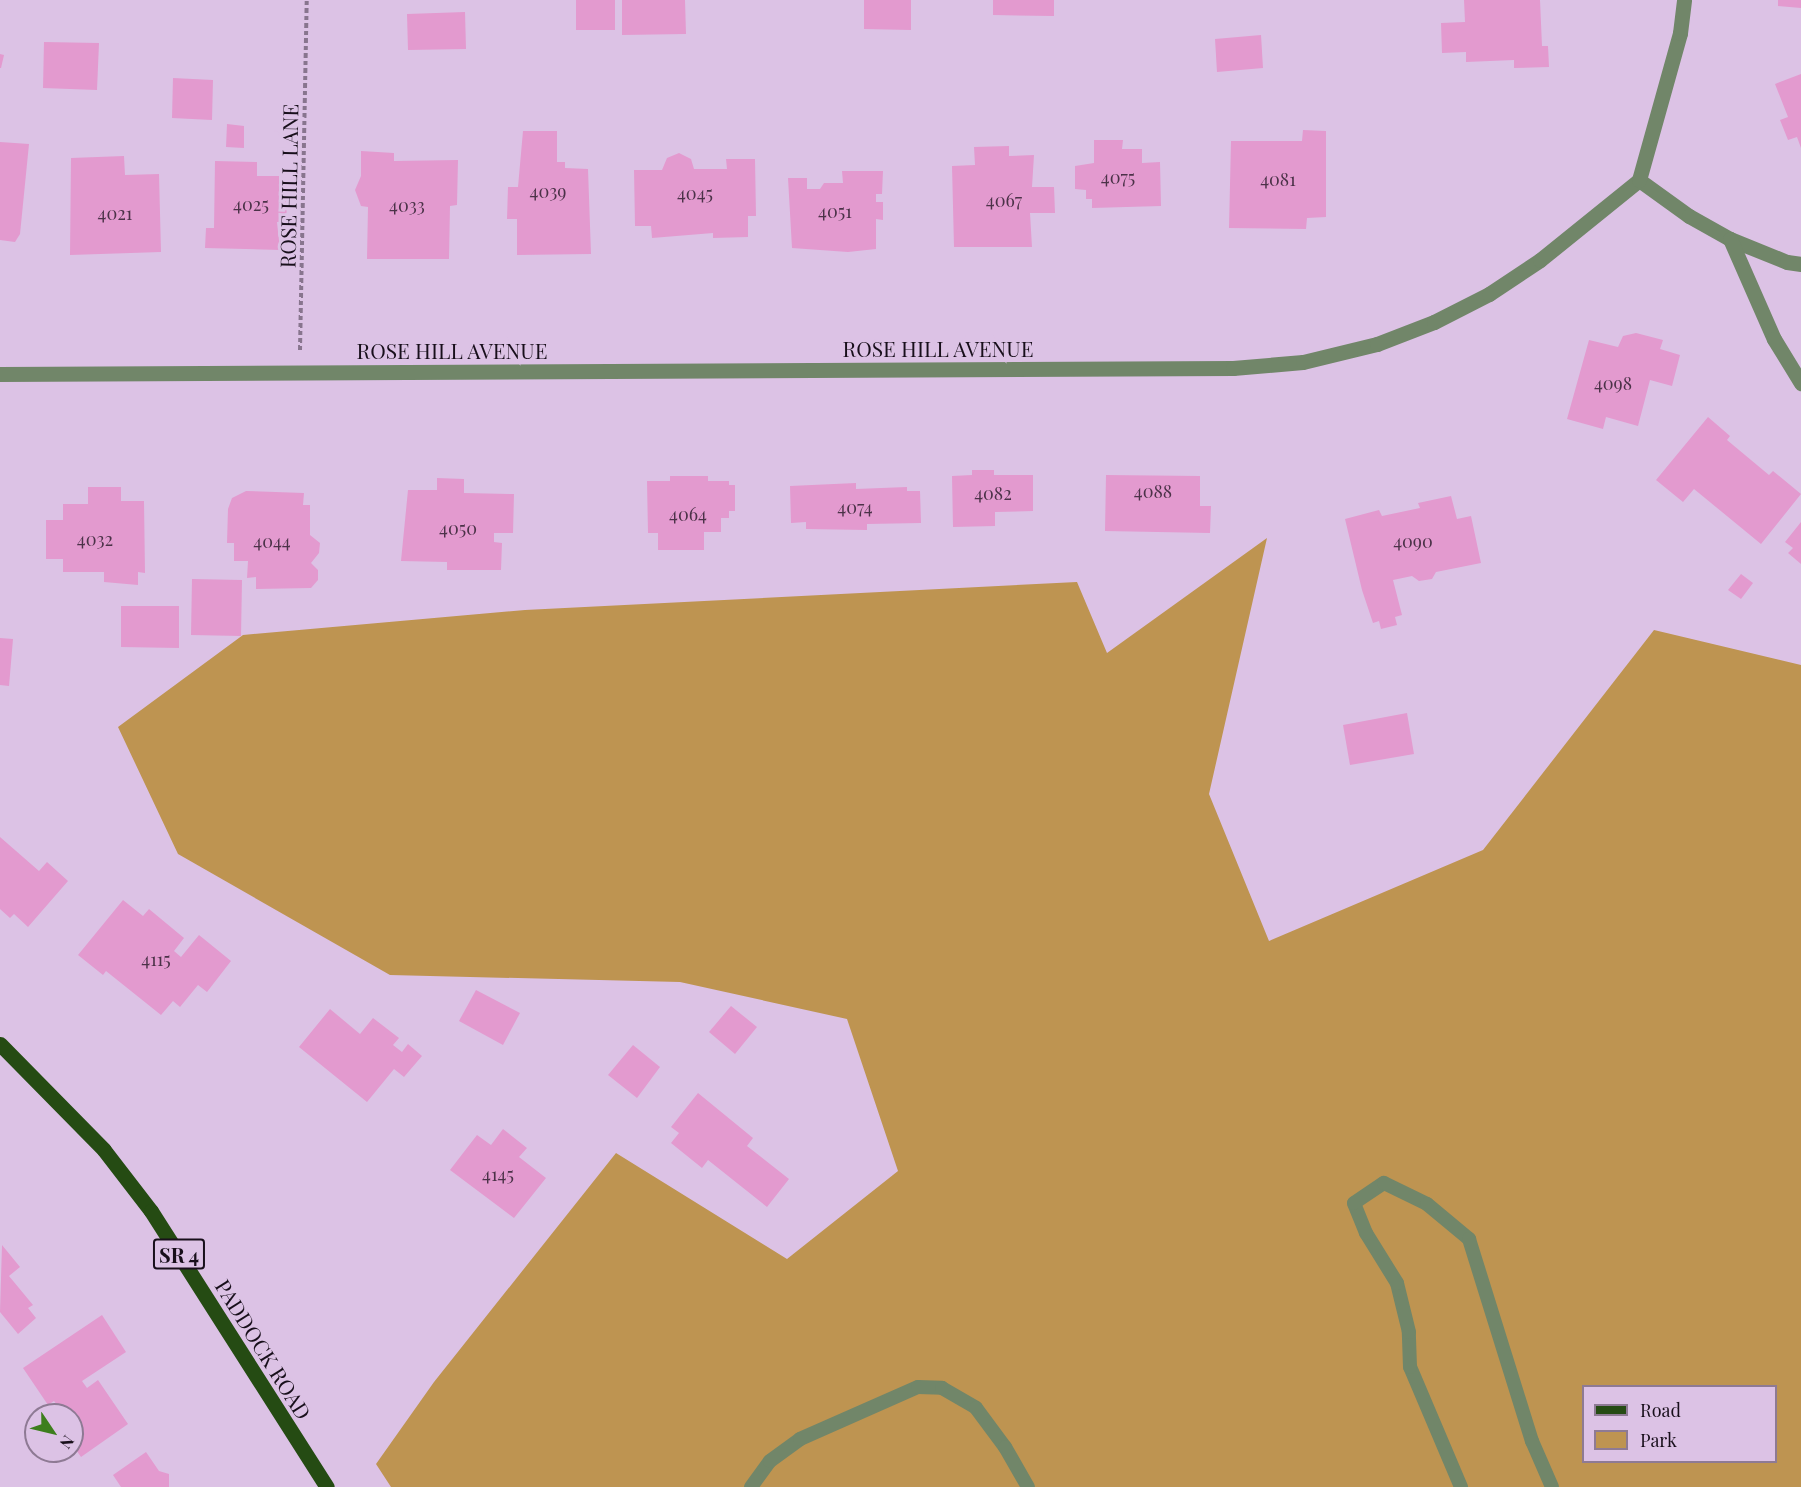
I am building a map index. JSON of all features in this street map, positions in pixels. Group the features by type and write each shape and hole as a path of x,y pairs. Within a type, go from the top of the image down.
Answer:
{"main road":[{"name":"PADDOCK ROAD","path":"0,1044 104,1150 151,1211 327,1487"}],"street":[{"path":"1684,0 1667,84 1639,180 1689,216 1730,239 1786,262 1801,264"},
{"name":"ROSE HILL AVENUE","path":"0,374 1233,368 1303,362 1377,344 1434,322 1489,294 1540,260 1639,180"},
{"path":"1730,239 1774,339 1801,382"}],"lane":[{"path":"1461,1487 1410,1366 1409,1332 1397,1283 1366,1233 1354,1203 1384,1183 1427,1204 1469,1239 1532,1442 1552,1487"},
{"path":"751,1487 770,1461 800,1440 918,1387 942,1388 976,1408 1005,1447 1028,1487"}],"path":[{"name":"ROSE HILL LANE","path":"300,372 307,0"}],"green space":[{"path":"1267,538 1209,794 1269,941 1483,850 1654,630 1801,665 1801,1487 391,1487 376,1464 434,1382 616,1153 787,1259 898,1171 847,1019 680,982 390,975 178,854 118,727 243,635 525,610 1077,582 1107,653"}],"building":[{"path":"576,0 615,0 615,30 576,30"},
{"path":"622,0 685,0 686,34 622,35"},
{"path":"864,0 911,0 911,30 864,29"},
{"path":"993,0 1054,0 1054,16 993,15"},
{"path":"1464,0 1540,0 1542,46 1548,46 1549,67 1514,68 1514,60 1466,62 1466,52 1442,53 1441,23 1465,22"},
{"path":"1778,0 1801,0 1801,8 1778,6"},
{"path":"465,12 466,49 408,50 407,14"},
{"path":"1261,35 1263,68 1217,72 1215,39"},
{"path":"44,42 99,43 97,90 43,88"},
{"path":"0,54 4,55 1,68 0,68"},
{"path":"1801,74 1801,148 1797,137 1788,140 1780,120 1788,117 1775,84"},
{"path":"173,78 213,80 212,120 172,118"},
{"path":"227,124 244,126 244,148 226,147"},
{"path":"1303,130 1326,131 1326,217 1307,218 1306,229 1229,228 1231,141 1302,141"},
{"path":"523,131 557,131 557,162 565,162 565,168 588,169 591,254 517,255 517,219 507,219 508,187 518,187"},
{"path":"1094,140 1123,140 1122,149 1142,149 1142,163 1160,162 1161,206 1092,208 1092,199 1086,199 1086,190 1075,189 1075,166 1094,163"},
{"path":"0,142 29,144 20,234 15,242 0,240"},
{"path":"1009,146 1009,156 1034,155 1032,187 1054,187 1055,213 1030,213 1032,247 954,247 952,166 975,165 974,147"},
{"path":"361,151 394,153 394,161 458,160 457,205 450,206 449,259 367,259 368,207 361,206 355,190 361,176"},
{"path":"679,153 691,159 694,169 727,169 726,159 755,159 756,216 748,216 748,237 713,238 713,233 652,238 651,226 635,226 634,170 662,170 667,158"},
{"path":"124,156 125,175 159,174 161,252 70,255 71,158"},
{"path":"215,161 257,162 257,176 279,176 279,185 288,186 286,222 277,222 280,250 205,248 206,228 214,228"},
{"path":"842,171 883,171 882,194 876,194 876,202 883,202 883,220 876,219 876,249 848,252 792,248 788,178 807,178 807,189 820,189 824,183 843,183"},
{"path":"1636,333 1663,340 1660,349 1680,355 1672,386 1650,380 1638,426 1606,417 1603,429 1567,419 1589,340 1618,347 1623,336"},
{"path":"1708,417 1730,436 1727,440 1769,475 1773,471 1801,494 1761,544 1694,489 1683,502 1656,480"},
{"path":"972,470 994,470 994,475 1033,475 1033,511 995,512 995,526 953,527 952,476 972,475"},
{"path":"1106,475 1200,476 1200,506 1211,506 1210,533 1105,531"},
{"path":"670,476 708,476 708,481 729,481 729,485 735,485 735,511 729,511 729,518 721,518 721,532 704,532 704,550 658,550 658,533 648,533 647,481 670,481"},
{"path":"437,478 464,479 464,493 514,494 513,533 494,533 494,542 502,543 501,570 447,570 447,562 401,561 408,490 437,490"},
{"path":"856,483 856,489 907,487 907,491 920,491 921,523 867,524 867,530 806,529 806,522 791,523 790,486"},
{"path":"88,487 121,487 121,501 144,501 145,573 138,572 138,585 104,582 104,572 63,572 63,559 46,559 46,520 63,520 63,504 88,504"},
{"path":"246,491 304,493 303,505 310,505 310,535 320,543 319,553 311,563 318,570 318,580 311,588 256,589 256,577 247,578 248,561 234,561 234,543 227,543 228,509 232,498"},
{"path":"1451,496 1457,519 1471,516 1481,563 1436,572 1432,579 1419,581 1412,576 1393,580 1402,615 1395,617 1397,625 1381,629 1379,621 1373,623 1362,590 1345,519 1379,510 1382,516 1420,508 1418,503"},
{"path":"1801,522 1801,564 1788,553 1793,548 1785,542"},
{"path":"1741,574 1753,583 1741,599 1728,590"},
{"path":"192,579 242,580 241,636 191,635"},
{"path":"121,606 179,606 179,648 121,647"},
{"path":"0,638 13,639 9,686 0,685"},
{"path":"1407,713 1414,754 1350,765 1343,725"},
{"path":"0,837 39,871 47,862 68,881 28,927 14,914 10,918 0,909"},
{"path":"123,900 143,916 149,909 184,938 174,951 181,957 199,935 231,961 207,992 198,985 180,1007 173,1001 161,1015 106,971 103,975 78,955"},
{"path":"476,990 520,1013 503,1045 459,1021"},
{"path":"731,1006 757,1027 735,1054 709,1032"},
{"path":"330,1009 360,1034 373,1018 399,1038 393,1045 402,1052 408,1044 422,1056 404,1077 394,1069 367,1102 299,1047"},
{"path":"633,1045 660,1067 637,1098 608,1075"},
{"path":"698,1093 753,1138 747,1146 789,1179 767,1207 708,1160 702,1168 671,1143 679,1133 671,1127"},
{"path":"503,1129 527,1148 519,1157 546,1178 514,1218 450,1170 477,1135 491,1145"},
{"path":"2,1245 20,1267 9,1276 33,1305 28,1308 36,1318 18,1334 0,1312"},
{"path":"102,1315 126,1352 82,1381 87,1388 98,1380 128,1424 84,1455 84,1403 56,1403 54,1401 47,1403 23,1368"},
{"path":"146,1452 159,1471 169,1474 169,1487 121,1487 113,1475"}]}
